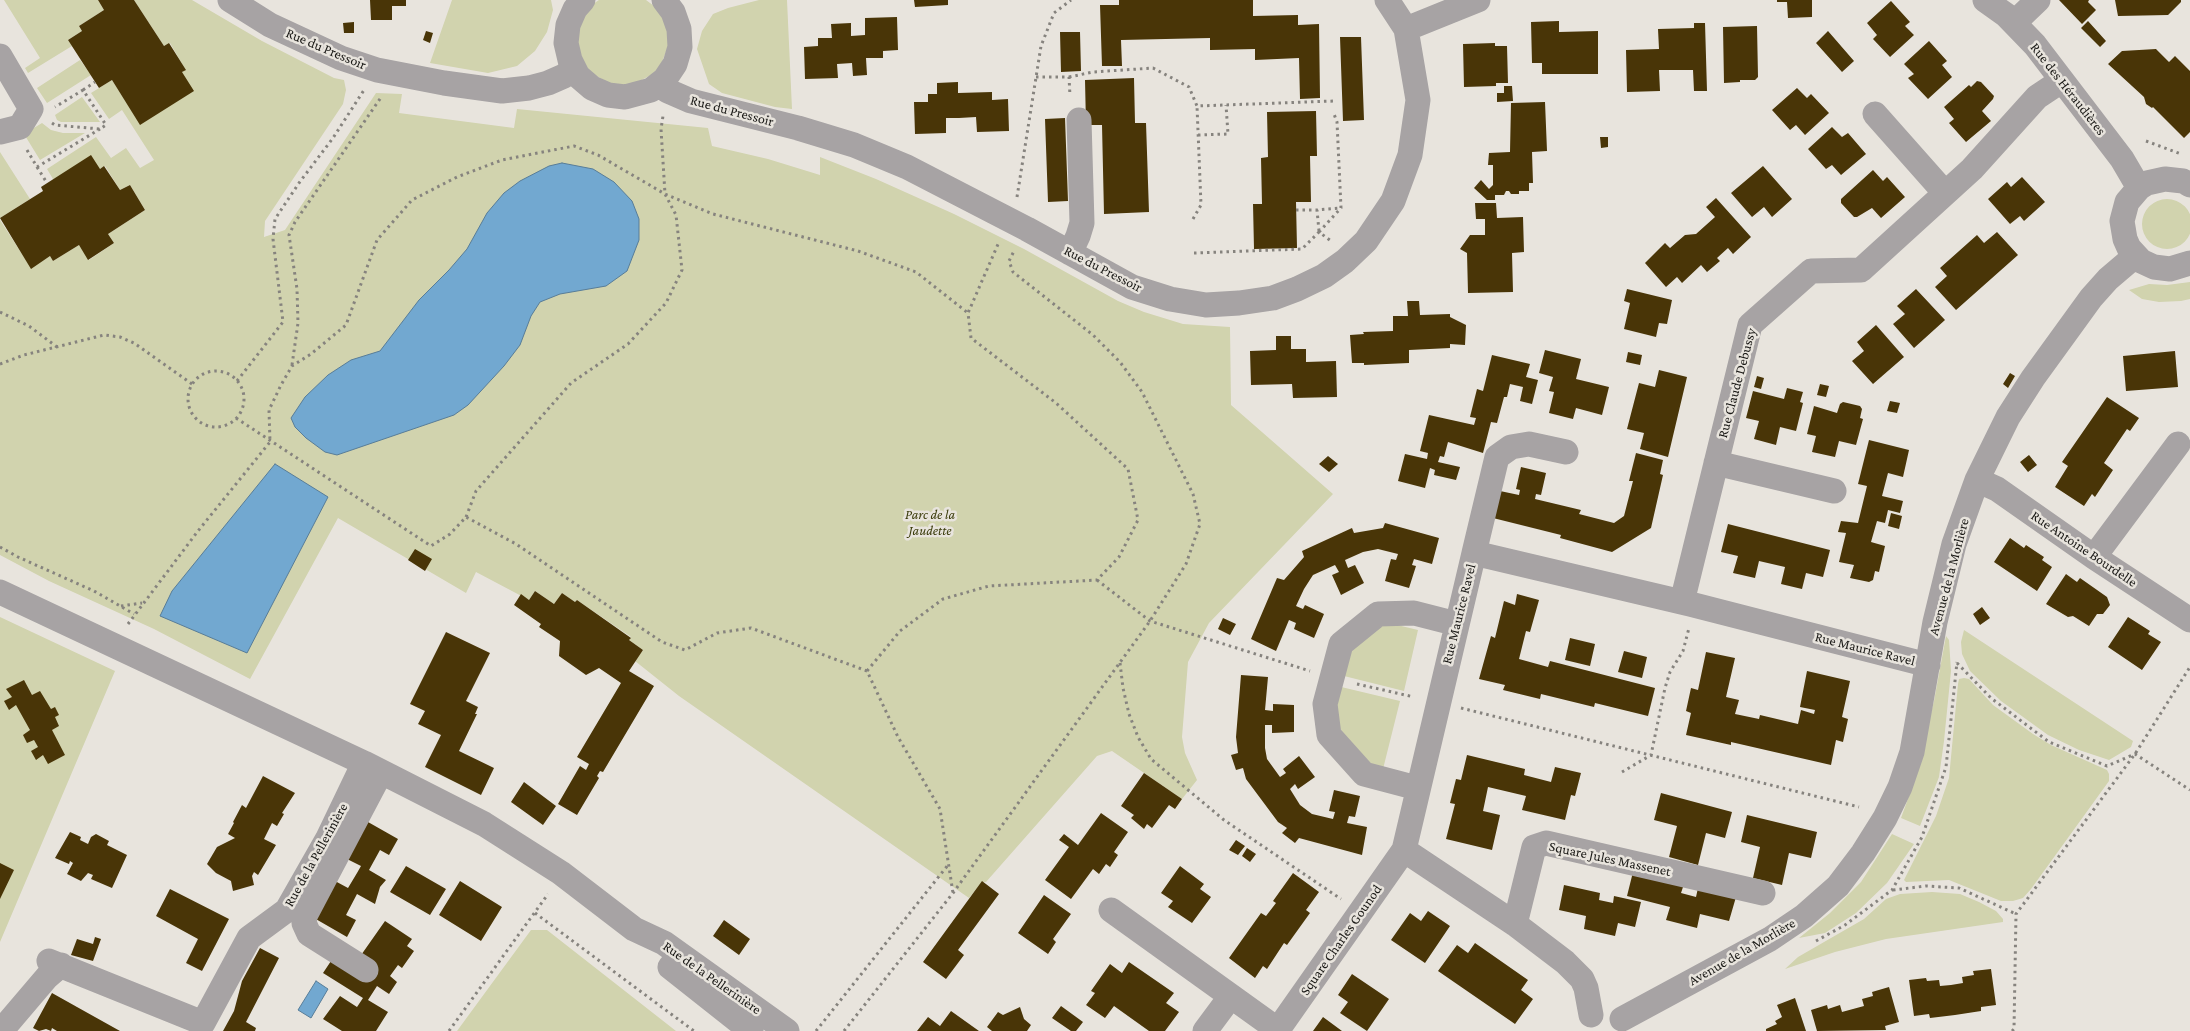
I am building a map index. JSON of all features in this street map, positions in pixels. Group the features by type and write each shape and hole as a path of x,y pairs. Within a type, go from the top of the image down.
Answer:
{"street":[{"name":"Rue du Pressoir","path":"230,0 270,25 341,58 377,70 425,80 502,91 529,88 548,83 564,76 573,68"},
{"path":"583,0 571,17 566,34 567,52 573,68 584,82 608,95 634,96 643,94 659,85 675,64 680,47 679,29 670,2"},
{"name":"Rue du Pressoir","path":"659,85 691,101 798,128 854,145 907,167 1132,287 1170,299 1206,305 1240,303 1273,298 1324,276 1345,261 1370,235 1393,200 1410,155 1418,100 1406,29 1387,0"},
{"path":"1406,29 1478,0"},
{"name":"Rue des Héraudières","path":"1985,0 2014,23 2035,45 2122,159 2139,188"},
{"path":"2014,23 2038,0"},
{"path":"0,56 31,109 20,127 7,130"},
{"name":"Rue Claude Debussy","path":"1682,602 1750,325 1811,271 1861,270 1972,169 2037,97 2061,81"},
{"path":"1875,114 1945,193"},
{"path":"1070,253 1082,223 1080,120"},
{"path":"2190,185 2183,181 2165,179 2147,183 2139,188 2127,202 2122,221 2125,239 2135,256 2147,264 2162,269 2177,268 2190,263"},
{"name":"Avenue de la Morlière","path":"1624,1025 1770,939 1804,916 1838,886 1867,846 1885,818 1900,787 1912,752 1935,622 1954,544 1977,480 2008,417 2033,378 2091,298 2108,279 2135,256"},
{"path":"1474,553 1497,458 1511,446 1529,444 1566,452"},
{"path":"2094,557 2178,444"},
{"path":"1716,463 1834,492"},
{"name":"Rue Antoine Bourdelle","path":"1977,480 1997,489 2094,557 2190,620"},
{"name":"Rue Maurice Ravel","path":"1404,850 1417,788 1474,553 1682,602 1928,665"},
{"name":"Rue de la Pellerinière","path":"0,592 373,768 484,824 561,874 634,929 664,943 787,1031"},
{"path":"1417,788 1364,774 1329,735 1325,704 1340,644 1378,614 1414,613 1457,624"},
{"path":"366,970 309,934 304,923 304,916 373,768"},
{"name":"Rue de la Pellerinière","path":"1,1031 47,977 55,963 203,1023 249,938 287,910 328,838 373,768"},
{"name":"Square Jules Massenet","path":"1515,924 1534,848 1546,843 1763,893"},
{"path":"1404,850 1515,924 1574,970 1586,988 1587,1023"},
{"name":"Square Charles Gounod","path":"1111,910 1278,1030 1404,850"},
{"name":"Rue de la Pellerinière","path":"634,929 655,955 751,1031"},
{"path":"1205,1031 1231,996"},
{"path":"1587,1023 1604,1010 1609,1010 1624,1025"}],"path":[{"path":"1016,200 1041,46 1054,13 1071,0"},
{"path":"1036,77 1069,77 1092,72 1153,68 1189,87 1197,106 1201,205 1193,219"},
{"path":"1069,77 1072,115 1080,120"},
{"path":"50,110 95,82"},
{"path":"237,381 283,322 273,239 276,220 298,183 333,138 370,82"},
{"path":"38,167 106,125 83,90"},
{"path":"127,624 270,442 269,410 292,366 298,323 297,289 290,235 295,222 384,94"},
{"path":"1197,106 1334,101"},
{"path":"1198,136 1228,134 1226,104"},
{"path":"1194,253 1302,249 1340,208 1337,122 1334,114"},
{"path":"236,418 431,546 450,534 466,517 476,491 571,383 628,344 666,303 682,270 676,215 665,194 661,129 664,115"},
{"path":"49,120 55,125 100,129"},
{"path":"7,130 38,167 47,183"},
{"path":"2146,141 2186,156"},
{"path":"292,366 311,354 346,325 377,240 412,200 457,177 502,160 574,146 598,155 665,194 713,214 858,251 916,272 968,313"},
{"path":"1296,210 1340,208"},
{"path":"1318,210 1319,232"},
{"path":"1319,232 1338,246"},
{"path":"1001,238 968,313 971,338 1056,403 1128,469 1138,520 1119,557 1097,580"},
{"path":"844,1031 953,893 1150,621 1186,564 1200,524 1193,494 1142,392 1120,362 1093,335 1013,272 1009,261 1017,246"},
{"path":"0,312 29,326 57,348"},
{"path":"0,364 24,355 104,335 120,337 134,343 192,384"},
{"path":"213,371 227,373 237,381 242,390 244,400 242,410 228,424 208,426 199,421 192,413 188,404 188,394 192,384 201,375 213,371"},
{"path":"466,517 516,544 662,642 685,650 717,633 751,628 867,671 898,737 940,809 953,893"},
{"path":"0,547 94,591 134,614"},
{"path":"867,671 900,631 943,599 989,586 1097,580 1150,621 1332,678 1859,807"},
{"path":"120,606 142,603"},
{"path":"1622,772 1651,755 1665,688 1670,672 1683,651 1690,626"},
{"path":"1120,662 1129,714 1138,737 1151,759 1224,820 1347,903"},
{"path":"1957,662 1991,698 2049,742 2107,766 2135,754"},
{"path":"2012,1031 2014,1029 2016,914 2135,754 2190,667"},
{"path":"2135,754 2190,790"},
{"path":"816,1031 948,865"},
{"path":"449,1031 561,874"},
{"path":"1892,890 1926,886 1959,888 2016,914"},
{"path":"535,912 694,1031"}],"green space":[{"path":"4,0 98,0 104,10 79,26 82,31 68,40 72,46 28,73 25,68 40,58"},
{"name":"Parc de la Jaudette","path":"134,0 192,0 262,41 334,78 344,80 346,90 343,104 265,221 264,237 285,230 376,93 402,94 399,113 514,128 517,109 708,128 712,146 768,159 820,175 820,157 876,179 954,214 1024,249 1118,301 1144,312 1183,324 1230,327 1231,405 1333,494 1209,623 1188,662 1182,737 1185,753 1197,780 1182,799 1112,751 1097,756 986,882 982,882 969,898 679,696 635,661 643,650 629,640 631,637 577,600 575,602 562,593 554,604 535,591 529,600 476,572 466,593 338,518 250,679 154,629 49,581 0,555 0,220 31,268 50,256 53,261 79,245 89,260 114,243 108,234 145,210 130,185 120,190 105,166 100,169 53,179 47,169 96,137 111,158 126,148 140,168 154,160 122,110 109,119 91,93 112,80 140,124 185,69 170,43 164,46"},
{"path":"452,0 551,0 553,10 547,32 535,51 517,66 488,73 430,63"},
{"path":"599,0 646,0 658,9 666,19 669,44 660,67 651,75 632,85 613,85 591,73 580,58 576,40 578,25 593,4"},
{"path":"759,0 787,0 792,109 775,107 722,93 709,84 697,49 702,31 713,14"},
{"path":"80,60 91,75 47,103 37,88"},
{"path":"82,97 100,122 61,122 57,120 55,115"},
{"path":"42,123 51,130 63,133 85,133 40,160 24,134"},
{"path":"0,152 30,199 0,218"},
{"path":"2167,199 2177,201 2185,206 2190,214 2192,224 2190,234 2185,242 2177,247 2167,249 2157,247 2149,242 2144,234 2142,224 2144,214 2149,206 2157,201"},
{"path":"2190,282 2190,299 2181,301 2159,302 2142,299 2129,290 2149,284 2167,285"},
{"path":"0,617 115,671 0,942"},
{"path":"1393,624 1418,630 1404,691 1340,675 1345,658 1377,625"},
{"path":"1964,630 2133,741 2131,747 2109,760 2079,750 2048,735 2001,701 1970,671 1962,654 1961,642"},
{"path":"1946,636 1949,640 1951,671 1944,741 1939,777 1920,826 1901,818 1913,785 1934,701"},
{"path":"1959,679 1969,679 1993,705 2033,734 2051,745 2107,770 2109,774 2109,781 2031,889 2023,898 2013,901 2001,901 1949,880 1906,882 1904,880 1936,816 1949,778 1958,684"},
{"path":"1337,686 1400,701 1382,773 1365,766 1333,718"},
{"path":"1892,834 1914,844 1887,883 1856,913 1825,933 1799,938 1830,913 1861,882"},
{"path":"1932,892 1960,894 1979,902 1996,911 2003,919 2003,922 1886,939 1835,952 1785,969 1798,957 1864,919 1886,899 1900,894"},
{"path":"531,930 547,930 676,1031 457,1031"}],"water":[{"path":"562,163 593,169 614,182 632,201 639,219 639,240 627,271 606,286 560,294 540,302 531,316 520,345 504,366 468,405 454,415 337,455 325,452 306,438 295,427 291,418 305,397 328,375 351,360 380,351 419,300 467,249 487,213 504,193 520,181 549,166"},
{"path":"275,464 328,497 247,653 160,616 172,591"},
{"path":"316,981 328,989 311,1018 298,1010"}],"building":[{"path":"98,0 134,0 164,46 169,43 186,70 182,72 194,91 140,125 112,80 99,88 68,40 82,31 79,26 104,10"},
{"path":"370,0 406,0 406,6 392,6 392,20 371,20"},
{"path":"914,0 948,0 948,5 915,7"},
{"path":"1119,0 1253,0 1253,16 1298,15 1298,25 1319,24 1320,98 1300,99 1299,58 1255,60 1255,49 1210,50 1210,38 1121,40 1122,66 1102,66 1100,5 1119,5"},
{"path":"1777,0 1812,0 1812,17 1788,18 1787,2 1777,2"},
{"path":"2059,0 2089,0 2088,2 2096,10 2082,24"},
{"path":"2115,0 2181,0 2181,2 2168,15 2118,16"},
{"path":"1891,1 1910,22 1905,26 1914,35 1890,57 1873,39 1877,35 1867,23"},
{"path":"897,17 898,50 883,51 883,58 866,58 867,75 853,76 852,63 837,64 838,78 805,79 804,47 818,46 818,38 832,38 831,24 851,23 851,36 865,35 865,18"},
{"path":"1559,21 1559,32 1598,31 1598,74 1542,74 1542,63 1532,63 1531,22"},
{"path":"2088,21 2106,41 2100,47 2081,28"},
{"path":"354,22 354,33 344,33 343,23"},
{"path":"1694,23 1705,23 1707,91 1694,91 1693,70 1659,70 1660,91 1627,92 1626,50 1659,49 1658,29 1694,28"},
{"path":"1757,26 1758,77 1755,80 1724,83 1723,27"},
{"path":"426,31 433,33 430,43 423,40"},
{"path":"1828,31 1854,61 1842,72 1816,43"},
{"path":"1060,32 1080,32 1081,71 1061,72"},
{"path":"1340,37 1361,37 1364,120 1343,121"},
{"path":"1929,41 1947,61 1942,65 1952,77 1928,99 1908,78 1914,74 1904,64"},
{"path":"1495,43 1495,46 1507,46 1508,83 1496,83 1496,86 1464,87 1463,44"},
{"path":"2156,49 2169,62 2175,56 2190,71 2190,132 2184,138 2153,107 2146,104 2144,97 2108,64 2122,51"},
{"path":"1134,78 1135,123 1146,123 1149,212 1104,214 1102,125 1086,125 1085,80"},
{"path":"1977,81 1981,82 1994,96 1982,111 1991,121 1966,142 1949,123 1954,119 1944,107 1969,85 1971,87"},
{"path":"958,82 958,93 992,92 992,100 1008,99 1009,131 977,132 976,117 946,118 946,133 915,134 914,102 928,102 928,94 937,94 937,83"},
{"path":"1504,86 1512,86 1513,101 1497,102 1497,93 1504,93"},
{"path":"1797,88 1807,98 1811,94 1829,113 1805,135 1796,125 1790,130 1772,110"},
{"path":"1545,102 1547,151 1532,152 1533,183 1529,183 1529,191 1519,191 1519,194 1511,194 1509,191 1506,191 1504,195 1495,195 1495,200 1487,200 1474,188 1481,180 1489,189 1493,185 1493,165 1488,165 1489,153 1510,152 1511,103"},
{"path":"1316,111 1317,156 1310,156 1311,202 1296,202 1297,248 1254,249 1253,204 1262,204 1261,158 1268,157 1267,112"},
{"path":"1065,118 1068,201 1048,202 1045,119"},
{"path":"1832,127 1842,137 1848,133 1866,154 1841,175 1832,165 1826,169 1808,149"},
{"path":"1600,137 1608,137 1608,147 1601,148"},
{"path":"91,155 100,169 104,166 120,190 130,185 145,210 108,234 114,243 88,260 79,245 53,261 50,256 31,269 0,218 43,191 41,187"},
{"path":"1763,166 1792,199 1772,217 1764,207 1752,217 1731,193"},
{"path":"1873,170 1883,181 1887,177 1905,197 1881,218 1872,208 1854,217 1841,203 1841,199"},
{"path":"2022,177 2045,202 2024,221 2020,216 2010,224 1988,199 2007,182 2011,187"},
{"path":"1716,198 1751,237 1733,254 1728,248 1717,258 1720,261 1707,272 1701,265 1682,283 1677,277 1666,287 1645,263 1665,243 1670,248 1685,235 1696,234 1715,217 1706,207"},
{"path":"1475,203 1496,203 1497,218 1523,217 1524,252 1512,253 1513,292 1468,293 1467,253 1460,249 1470,235 1485,235 1485,219 1476,219"},
{"path":"1997,232 2018,255 1956,310 1935,287 1947,276 1940,268 1977,235 1984,243"},
{"path":"1627,289 1672,300 1667,324 1659,323 1656,337 1624,329 1630,303 1624,301"},
{"path":"1916,289 1945,320 1914,348 1893,324 1905,314 1897,306"},
{"path":"1407,301 1419,301 1420,315 1450,314 1450,317 1466,325 1465,345 1450,344 1450,348 1409,350 1409,363 1364,365 1364,363 1352,363 1350,335 1364,334 1363,332 1393,331 1393,316 1408,316"},
{"path":"1876,325 1904,357 1873,384 1852,361 1864,351 1857,342"},
{"path":"1276,336 1291,336 1291,349 1306,349 1306,362 1336,361 1337,397 1293,398 1292,384 1251,385 1250,351 1276,350"},
{"path":"1545,350 1581,359 1576,379 1609,387 1602,415 1576,408 1573,419 1549,413 1554,392 1549,391 1553,377 1539,373"},
{"path":"2175,351 2178,387 2126,391 2123,356"},
{"path":"1628,352 1642,355 1640,365 1626,362"},
{"path":"1492,355 1530,364 1526,377 1538,380 1532,404 1520,401 1523,387 1510,384 1507,397 1504,397 1497,423 1491,422 1483,453 1448,442 1444,457 1440,456 1438,462 1460,467 1456,480 1434,475 1435,470 1430,468 1425,488 1398,481 1405,454 1427,459 1428,453 1420,451 1429,415 1474,425 1476,418 1470,417 1477,389 1483,391"},
{"path":"1659,370 1687,377 1668,457 1640,449 1644,433 1627,429 1639,383 1655,387"},
{"path":"2010,373 2015,376 2008,388 2003,384"},
{"path":"1757,376 1764,378 1761,389 1754,387"},
{"path":"1820,384 1829,386 1826,397 1817,395"},
{"path":"1787,388 1803,392 1800,402 1803,403 1796,431 1780,427 1776,445 1754,439 1759,421 1746,418 1753,391 1784,399"},
{"path":"2107,397 2139,418 2130,431 2127,429 2104,463 2113,470 2095,497 2092,494 2084,506 2055,487 2068,466 2062,462"},
{"path":"1890,401 1900,403 1897,413 1887,411"},
{"path":"1843,402 1860,406 1862,409 1860,418 1863,419 1856,445 1839,441 1835,457 1812,452 1816,436 1807,434 1814,406 1837,413 1840,404"},
{"path":"1869,440 1909,450 1903,477 1888,473 1882,496 1903,501 1900,513 1888,510 1885,523 1877,521 1871,542 1885,546 1879,572 1875,571 1873,580 1869,582 1850,578 1854,565 1839,562 1846,533 1838,532 1841,521 1858,523 1867,486 1858,484"},
{"path":"1636,453 1663,460 1660,474 1663,475 1651,528 1612,552 1560,538 1561,535 1493,518 1500,491 1519,495 1520,490 1516,489 1521,467 1546,473 1541,495 1536,494 1535,499 1581,510 1579,514 1614,523 1624,516 1633,481 1629,481"},
{"path":"2029,455 2037,465 2028,472 2020,462"},
{"path":"1328,456 1338,464 1329,472 1319,464"},
{"path":"1891,513 1902,516 1899,529 1888,526"},
{"path":"1385,523 1439,538 1432,564 1414,559 1412,565 1416,566 1409,588 1385,581 1391,559 1396,560 1398,554 1378,549 1363,552 1345,560 1348,568 1355,565 1364,583 1341,595 1332,575 1339,572 1335,565 1313,575 1304,589 1296,606 1303,609 1305,605 1324,614 1314,638 1294,629 1296,623 1289,620 1276,651 1251,639 1277,578 1284,580 1304,557 1302,551 1352,528 1354,533 1383,528"},
{"path":"1728,524 1830,550 1823,577 1806,573 1802,589 1781,584 1785,567 1759,561 1755,578 1733,573 1738,556 1721,552"},
{"path":"2010,538 2024,548 2026,545 2044,557 2042,560 2052,567 2037,591 1994,562"},
{"path":"415,549 432,559 425,571 408,560"},
{"path":"2066,574 2077,582 2080,578 2107,597 2110,605 2103,614 2097,614 2089,626 2073,616 2068,617 2046,604"},
{"path":"535,591 554,604 562,593 575,602 577,600 631,638 629,640 643,650 629,671 654,686 603,772 600,771 597,776 599,778 577,815 558,804 580,766 586,770 589,764 577,757 621,683 599,668 586,675 559,656 560,641 539,627 541,624 514,605 521,594 529,600"},
{"path":"1517,594 1539,600 1530,632 1526,631 1519,659 1548,667 1550,661 1655,688 1648,716 1595,703 1594,707 1541,694 1540,699 1503,690 1505,685 1479,679 1491,636 1495,638 1504,601 1515,605"},
{"path":"1982,607 1990,618 1980,625 1973,614"},
{"path":"2128,617 2150,631 2148,634 2161,642 2142,670 2108,647"},
{"path":"1223,618 1236,624 1230,635 1218,629"},
{"path":"446,632 490,653 466,701 478,707 475,714 477,714 459,751 494,768 481,795 425,767 441,735 418,724 425,711 410,704"},
{"path":"1570,638 1595,644 1590,666 1565,660"},
{"path":"1624,651 1647,657 1642,678 1618,672"},
{"path":"1706,652 1735,658 1726,697 1739,700 1735,714 1759,719 1760,715 1798,724 1801,710 1814,714 1815,710 1800,707 1807,671 1850,681 1842,717 1848,719 1843,742 1836,740 1831,765 1731,742 1731,745 1686,735 1691,713 1686,711 1691,688 1698,690"},
{"path":"1241,675 1268,677 1265,710 1273,711 1273,704 1294,705 1294,732 1272,733 1272,725 1265,725 1265,748 1267,759 1280,777 1286,773 1283,769 1299,756 1315,777 1298,789 1295,784 1290,789 1300,805 1312,814 1333,819 1335,812 1329,811 1334,790 1360,796 1355,817 1349,816 1347,823 1367,827 1362,855 1299,838 1295,843 1282,833 1287,828 1278,822 1246,779 1243,768 1236,770 1231,755 1238,753 1236,737"},
{"path":"24,680 32,695 40,691 51,709 55,707 59,715 55,717 59,726 52,730 65,755 48,764 43,755 36,760 31,751 38,747 34,740 27,743 23,735 30,730 16,705 9,710 4,701 12,697 6,689"},
{"path":"1467,755 1525,769 1524,775 1551,782 1555,767 1581,773 1575,796 1571,795 1565,820 1522,810 1526,796 1488,787 1483,811 1500,815 1492,850 1446,839 1455,804 1450,803 1456,779 1461,780"},
{"path":"1144,773 1182,799 1175,809 1169,805 1152,828 1147,824 1144,829 1131,818 1134,815 1121,806"},
{"path":"263,776 295,793 282,813 284,814 277,826 272,823 264,839 276,845 258,875 254,872 252,876 254,885 233,891 231,881 216,873 207,864 217,847 235,838 228,834 233,822 242,805 246,808"},
{"path":"524,782 556,806 543,825 511,802"},
{"path":"1661,793 1732,812 1725,838 1706,833 1698,865 1669,857 1677,826 1654,820"},
{"path":"1101,813 1128,832 1114,852 1118,855 1110,867 1106,864 1099,874 1093,869 1071,899 1045,880 1069,847 1059,840 1064,834 1078,845"},
{"path":"1747,815 1817,832 1811,858 1789,853 1782,885 1753,878 1760,847 1741,842"},
{"path":"368,822 398,839 389,855 380,850 369,870 386,880 380,887 375,904 357,894 346,915 356,920 347,937 314,918 335,881 348,888 361,866 347,859"},
{"path":"70,832 81,837 80,840 88,844 91,837 96,834 109,841 107,845 127,855 112,888 91,879 93,875 88,873 81,881 67,874 73,863 70,861 69,864 55,858"},
{"path":"1236,840 1245,846 1238,855 1229,850"},
{"path":"1247,848 1256,854 1250,862 1242,856"},
{"path":"0,863 14,870 0,899"},
{"path":"406,866 446,889 430,915 390,892"},
{"path":"1180,866 1204,884 1200,889 1211,897 1192,923 1168,907 1173,901 1161,893"},
{"path":"1633,872 1684,884 1681,893 1696,897 1698,888 1736,897 1729,921 1700,914 1697,928 1666,920 1670,907 1627,896"},
{"path":"1293,873 1319,892 1306,910 1310,913 1287,945 1284,943 1267,969 1263,966 1255,978 1229,958 1261,913 1266,916 1276,903 1273,901"},
{"path":"460,881 502,907 481,941 439,915"},
{"path":"982,881 999,894 958,950 964,955 946,979 923,962"},
{"path":"1564,885 1600,893 1599,900 1613,903 1614,896 1641,902 1635,927 1618,923 1615,936 1584,929 1586,916 1559,910"},
{"path":"170,889 229,919 202,971 186,963 198,939 156,916"},
{"path":"1044,895 1071,914 1053,939 1056,942 1048,954 1018,933"},
{"path":"1428,911 1450,926 1425,963 1391,940 1410,913 1421,921"},
{"path":"724,920 750,939 739,955 713,936"},
{"path":"385,921 412,939 407,946 414,951 402,968 398,965 390,976 397,982 389,994 377,986 368,1000 388,1012 376,1031 342,1031 323,1019 340,996 357,1007 363,998 323,973 333,958 359,958"},
{"path":"95,937 101,939 93,961 71,955 77,939 93,944"},
{"path":"1475,943 1528,980 1521,990 1533,999 1515,1024 1438,971 1457,945 1468,953"},
{"path":"260,948 279,958 246,1022 256,1028 255,1031 223,1031 234,1011 242,981"},
{"path":"1129,962 1174,993 1166,1003 1179,1012 1165,1031 1149,1031 1114,1006 1105,1018 1086,1005 1095,993 1091,991 1110,964 1122,973"},
{"path":"1991,969 1996,1005 1981,1007 1981,1011 1955,1015 1930,1018 1929,1014 1914,1016 1909,980 1926,978 1927,981 1939,980 1940,986 1951,985 1963,983 1962,977 1974,975 1973,971"},
{"path":"1352,974 1389,999 1367,1031 1340,1013 1348,1002 1338,995"},
{"path":"1889,987 1899,1022 1885,1026 1886,1030 1817,1031 1811,1010 1827,1005 1828,1009 1840,1005 1842,1012 1864,1006 1862,999 1873,996 1872,992"},
{"path":"52,993 120,1031 57,1031 52,1028 51,1031 46,1029 39,1031 33,1028"},
{"path":"1795,998 1806,1031 1766,1031 1766,1029 1777,1024 1775,1021 1782,1017 1777,1005"},
{"path":"1061,1006 1083,1022 1076,1031 1071,1031 1052,1018"},
{"path":"1020,1007 1024,1019 1031,1025 1027,1031 992,1031 987,1027 998,1012 1003,1015"},
{"path":"951,1011 979,1031 917,1031 928,1017 940,1026"},
{"path":"1323,1017 1342,1031 1313,1031"}]}
